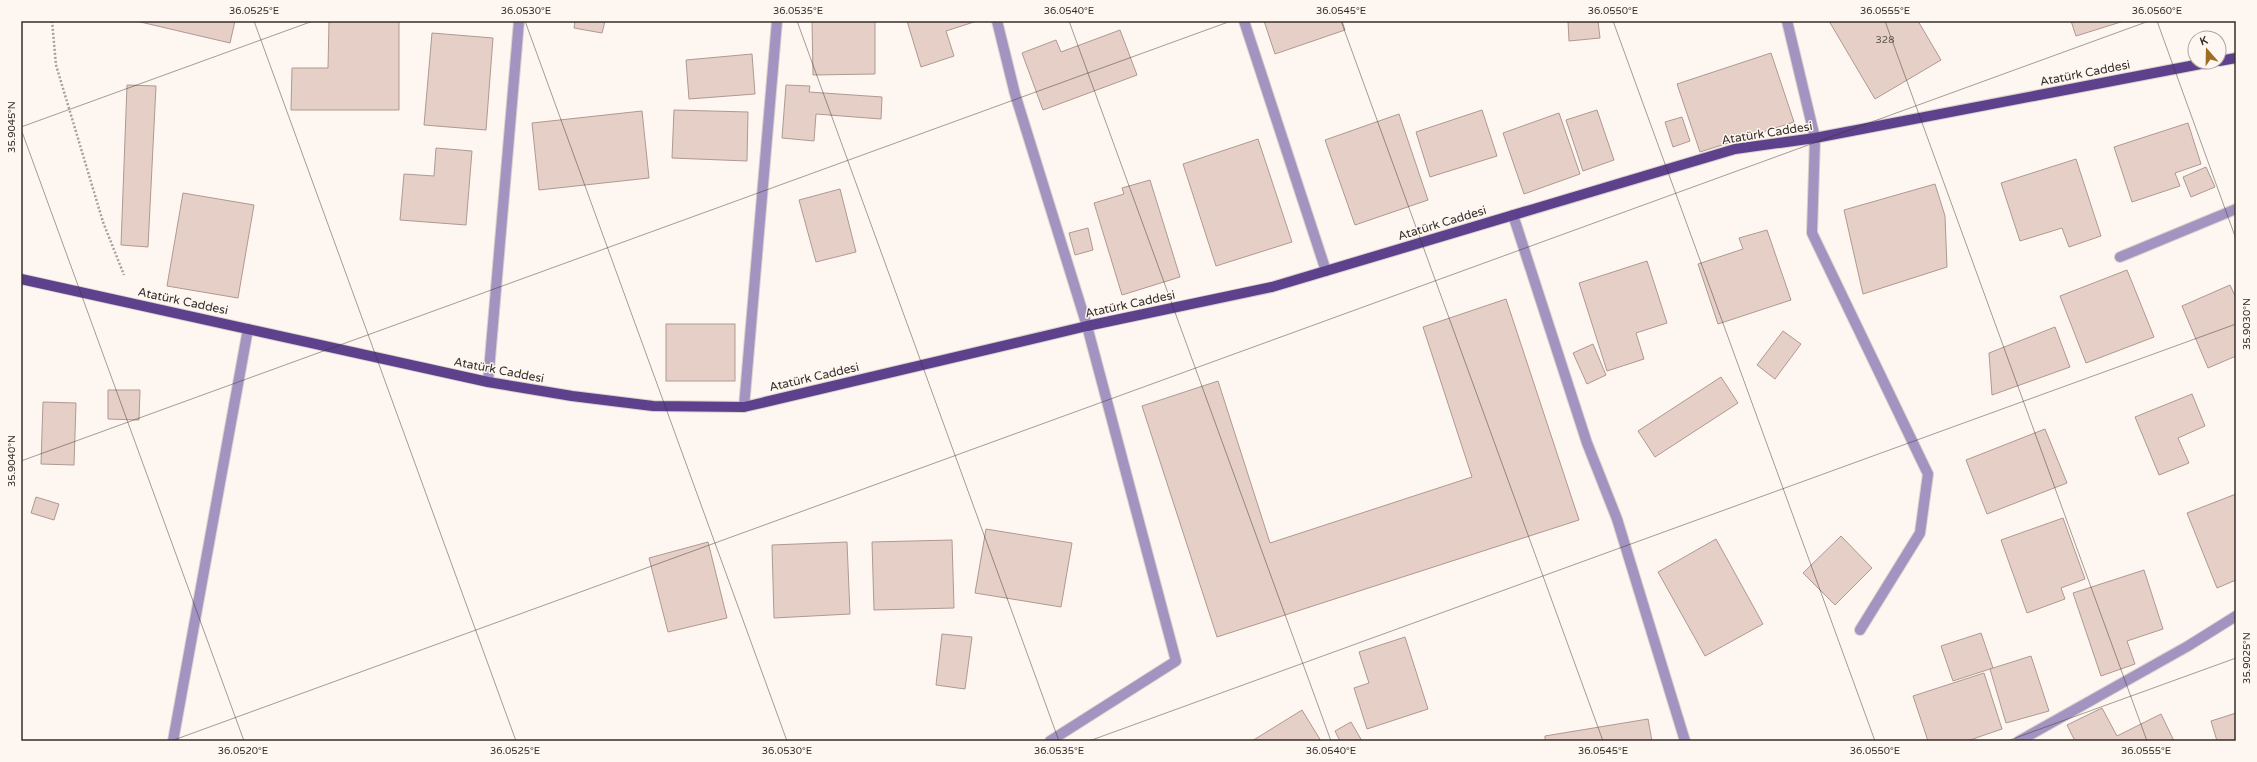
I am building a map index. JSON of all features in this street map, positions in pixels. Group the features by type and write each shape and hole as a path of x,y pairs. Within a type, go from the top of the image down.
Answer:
{"main road":[{"name":"Atatürk Caddesi","path":"21,279 488,382 572,396 654,406 744,407 1087,326 1272,287 1734,149 1815,138 2187,67"}],"street":[{"path":"488,382 519,21"},
{"path":"744,407 777,21"},
{"path":"997,21 1015,94 1087,326 1176,661 1050,741"},
{"path":"1244,21 1326,271"},
{"path":"1787,21 1815,138 1812,233 1928,474 1920,533 1860,630"},
{"path":"2120,257 2236,209"},
{"path":"1513,215 1587,443 1617,519 1685,741"},
{"path":"173,741 248,329"},
{"path":"2019,741 2188,646 2236,616"}],"path":[{"path":"52,21 56,65 103,222 135,304"}],"building":[{"path":"136,21 235,21 230,43"},
{"path":"329,21 399,21 399,110 291,110 292,68 328,68"},
{"path":"575,21 605,21 602,33 574,28"},
{"path":"812,21 875,21 875,74 813,75"},
{"path":"907,21 977,21 946,31 954,56 921,67"},
{"path":"1264,21 1342,21 1345,30 1275,54"},
{"path":"1568,21 1598,21 1600,38 1569,41"},
{"path":"1829,21 1918,21 1941,60 1875,99"},
{"path":"2071,21 2124,21 2076,36"},
{"path":"1120,30 1137,75 1043,110 1022,53 1056,40 1061,52"},
{"path":"432,33 493,38 486,130 424,125"},
{"path":"1771,53 1794,122 1700,152 1677,84"},
{"path":"752,54 755,94 689,99 686,60"},
{"path":"127,85 156,86 148,247 121,245"},
{"path":"786,85 810,86 809,92 882,97 881,119 816,114 814,141 782,138"},
{"path":"674,110 748,112 747,161 672,158"},
{"path":"1482,110 1497,156 1430,177 1416,132"},
{"path":"1597,110 1614,160 1583,171 1566,120"},
{"path":"642,111 649,178 539,190 532,123"},
{"path":"1559,113 1580,174 1524,194 1503,133"},
{"path":"1399,114 1428,200 1355,225 1325,140"},
{"path":"1682,117 1690,141 1673,147 1665,122"},
{"path":"2188,123 2201,164 2175,173 2180,186 2132,202 2114,147"},
{"path":"1258,139 1292,242 1216,266 1183,164"},
{"path":"436,148 472,151 466,225 400,220 404,174 434,176"},
{"path":"2076,159 2101,236 2069,247 2062,228 2020,241 2001,183"},
{"path":"2206,167 2215,187 2191,197 2183,177"},
{"path":"1150,180 1180,277 1122,295 1094,203 1124,194 1122,188"},
{"path":"1935,184 1945,216 1947,267 1863,294 1844,210"},
{"path":"840,189 856,252 816,262 799,200"},
{"path":"183,193 254,205 238,298 167,286"},
{"path":"1088,228 1093,250 1075,255 1069,233"},
{"path":"1767,230 1791,300 1718,324 1698,264 1743,249 1739,238"},
{"path":"1647,261 1667,323 1636,333 1644,359 1607,371 1579,283"},
{"path":"2127,270 2154,337 2086,363 2060,296"},
{"path":"2230,285 2236,298 2236,356 2208,368 2182,306"},
{"path":"1506,299 1579,520 1217,637 1142,406 1218,381 1270,543 1472,477 1423,327"},
{"path":"666,324 735,324 735,381 666,381"},
{"path":"2055,327 2070,367 1992,395 1989,353"},
{"path":"1783,331 1801,344 1775,379 1757,365"},
{"path":"1593,344 1606,375 1587,384 1573,353"},
{"path":"1721,377 1738,403 1655,457 1638,431"},
{"path":"108,390 140,390 139,420 108,419"},
{"path":"2192,394 2205,426 2178,438 2189,463 2159,475 2135,417"},
{"path":"43,402 76,403 74,465 41,464"},
{"path":"2045,429 2067,483 1987,514 1966,460"},
{"path":"2236,494 2236,580 2217,588 2187,513"},
{"path":"36,497 59,504 54,520 31,513"},
{"path":"2063,518 2085,579 2061,588 2065,599 2027,613 2001,540"},
{"path":"986,529 1072,543 1061,607 975,593"},
{"path":"1841,536 1872,568 1835,605 1803,573"},
{"path":"1716,539 1763,624 1705,656 1658,572"},
{"path":"952,540 954,608 874,610 872,542"},
{"path":"708,542 727,618 668,632 649,558"},
{"path":"847,542 850,614 774,618 772,545"},
{"path":"2144,570 2163,629 2127,641 2135,664 2101,676 2073,593"},
{"path":"1981,633 1993,668 1953,681 1941,646"},
{"path":"942,634 972,637 965,689 936,685"},
{"path":"1405,637 1428,709 1367,729 1354,688 1369,683 1359,652"},
{"path":"2031,656 2049,711 2006,723 1990,669"},
{"path":"1984,673 2002,729 1967,741 1928,741 1913,696"},
{"path":"2102,708 2117,736 2161,714 2174,741 2075,741 2067,725"},
{"path":"1302,710 1321,741 1252,741"},
{"path":"2236,713 2236,741 2217,741 2211,721"},
{"path":"1648,719 1652,741 1545,741 1545,736"},
{"path":"1351,722 1362,741 1340,741 1335,731"}]}
